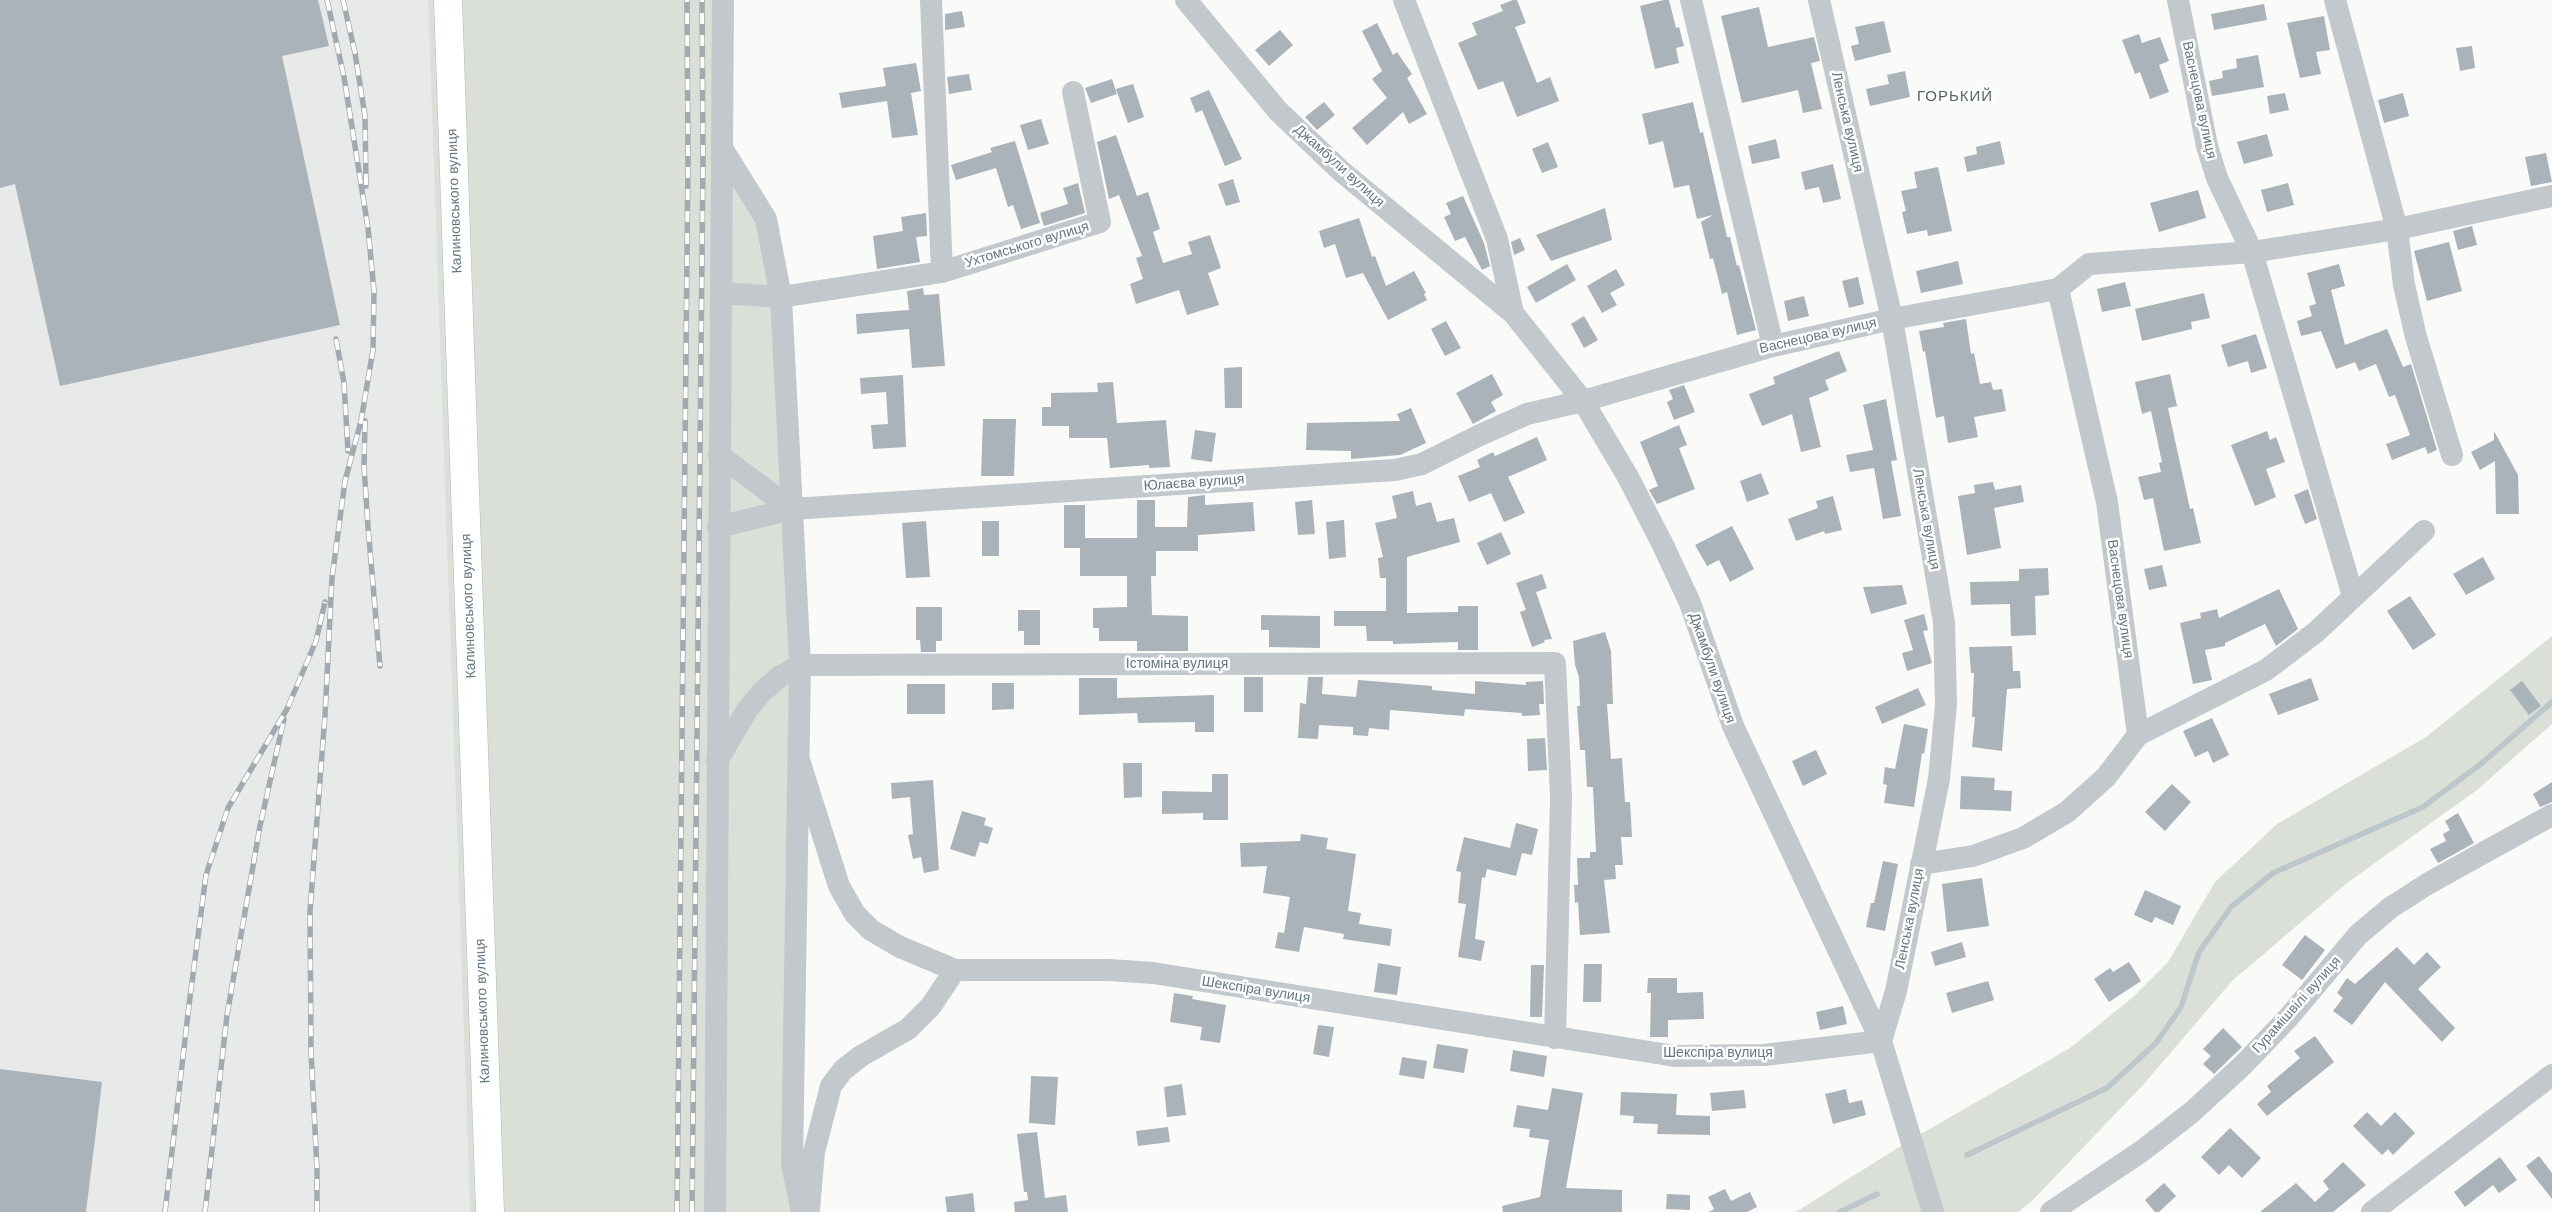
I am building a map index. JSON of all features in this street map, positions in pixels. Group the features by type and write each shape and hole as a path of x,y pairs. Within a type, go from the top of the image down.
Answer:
{"street":[{"name":"Калиновського вулиця","path":"448,0 490,1212"},
{"path":"715,1212 718,528 723,0"},
{"path":"931,0 942,272"},
{"name":"Джамбули вулиця","path":"1186,0 1278,111 1341,171 1512,313 1582,401 1628,477 1664,545 1690,603 1733,726 1881,1041 1933,1212"},
{"name":"Джамбули вулиця","path":"1404,0 1496,239 1512,313"},
{"path":"1691,0 1773,346"},
{"name":"Ленська вулиця","path":"1819,0 1892,319 1944,622 1946,704 1939,779 1896,991 1881,1041"},
{"name":"Васнецова вулиця","path":"2178,0 2207,146 2217,178 2252,252 2353,596"},
{"path":"2335,0 2397,229 2404,285 2416,338 2452,455"},
{"name":"Ухтомського вулиця","path":"721,293 782,297 942,272 1100,222 1073,92"},
{"path":"722,148 766,219 782,297 800,665 792,1164 802,1212"},
{"name":"Васнецова вулиця","path":"1582,401 1773,346 1892,319 2058,289 2089,264 2252,252 2397,229 2552,196"},
{"name":"Васнецова вулиця","path":"2058,289 2107,502 2138,735"},
{"name":"Юлаєва вулиця","path":"718,528 792,509 1395,470 1422,464 1527,414 1582,401"},
{"path":"719,455 792,509"},
{"path":"1921,864 1973,856 2023,838 2074,806 2106,777 2138,735 2266,670 2316,632 2424,531"},
{"name":"Істоміна вулиця","path":"800,665 1555,663 1561,796 1555,1038"},
{"path":"717,761 747,710 762,692 779,677 800,665"},
{"path":"799,760 839,886 855,914 871,930 900,946 955,970 931,1006 908,1028 860,1056 843,1070 831,1086 814,1152 809,1212"},
{"name":"Гурамішвілі вулиця","path":"2051,1212 2142,1151 2192,1112 2243,1065 2288,1018 2358,935 2390,908 2429,883 2552,815"},
{"name":"Шекспіра вулиця","path":"955,970 1108,970 1153,973 1675,1056 1764,1055 1881,1041"},
{"path":"2372,1212 2552,1075"}],"shaded area":[{"path":"0,0 428,0 470,1212 0,1212"},
{"path":"428,0 439,0 481,1212 470,1212"},
{"path":"457,0 715,0 715,148 759,222 773,290 791,664 792,1212 499,1212"},
{"path":"2552,636 2552,724 2477,790 2347,883 2232,981 2143,1085 2032,1201 2018,1212 1796,1212 1907,1142 2070,1048 2132,998 2168,962 2215,882 2277,824 2426,737"}],"building":[{"path":"0,0 318,0 329,46 282,56 340,325 60,386 15,184 0,188"},
{"path":"1517,0 1526,23 1515,27 1537,83 1550,77 1559,101 1517,117 1503,81 1478,90 1458,43 1477,35 1472,23 1503,11 1500,5"},
{"path":"1669,0 1676,28 1679,27 1684,46 1676,48 1679,63 1655,69 1640,6"},
{"path":"2264,4 2267,20 2214,30 2211,14"},
{"path":"1759,7 1768,47 1814,37 1820,61 1811,63 1822,109 1803,113 1798,90 1742,103 1721,16"},
{"path":"962,11 965,27 945,30 945,14"},
{"path":"2324,16 2330,50 2316,52 2321,74 2300,78 2287,23"},
{"path":"1884,21 1891,52 1855,61 1851,46 1859,44 1855,27"},
{"path":"1377,23 1393,55 1397,52 1412,74 1407,78 1427,114 1409,124 1403,112 1367,145 1352,128 1387,98 1372,79 1382,71 1362,31"},
{"path":"1280,30 1293,45 1269,66 1255,50"},
{"path":"2139,34 2142,43 2160,37 2169,61 2159,65 2169,92 2150,99 2140,72 2135,74 2122,40"},
{"path":"2472,46 2475,68 2460,71 2456,48"},
{"path":"2258,55 2264,87 2212,96 2209,81 2223,78 2222,71 2237,68 2236,59"},
{"path":"916,63 921,91 911,93 918,135 892,138 887,101 842,108 839,93 886,86 883,68"},
{"path":"1905,71 1910,97 1870,106 1866,89 1889,84 1887,75"},
{"path":"969,74 972,90 949,94 947,77"},
{"path":"1112,79 1117,94 1091,103 1085,88"},
{"path":"1133,84 1144,117 1128,123 1116,89"},
{"path":"1209,90 1242,159 1225,166 1202,110 1196,113 1190,98"},
{"path":"2285,93 2289,110 2270,114 2267,96"},
{"path":"2403,93 2409,116 2384,123 2378,100"},
{"path":"1324,102 1335,115 1317,130 1305,117"},
{"path":"1693,102 1700,133 1703,132 1727,237 1730,237 1737,266 1739,265 1756,330 1737,335 1727,292 1722,294 1713,258 1710,259 1701,222 1713,215 1697,219 1689,185 1674,188 1663,141 1649,145 1642,114"},
{"path":"1041,119 1049,144 1028,150 1020,125"},
{"path":"2267,134 2273,156 2244,164 2237,142"},
{"path":"1116,135 1137,196 1148,192 1160,229 1153,232 1163,263 1192,254 1188,242 1210,235 1221,268 1208,273 1219,305 1187,315 1179,290 1136,304 1130,284 1143,279 1136,258 1142,256 1119,195 1109,199 1097,142"},
{"path":"1776,139 1780,158 1752,164 1748,146"},
{"path":"1015,141 1040,223 1021,229 1013,205 1008,207 996,168 956,180 951,165 992,152 990,148"},
{"path":"2000,141 2005,164 1967,172 1964,157 1977,154 1976,147"},
{"path":"1548,142 1558,167 1542,173 1532,149"},
{"path":"2546,153 2552,182 2531,186 2525,157"},
{"path":"1833,164 1841,199 1823,203 1819,187 1805,190 1801,172"},
{"path":"1938,167 1952,231 1928,236 1927,230 1907,234 1902,212 1906,211 1901,191 1917,188 1914,172"},
{"path":"1233,179 1240,202 1226,206 1218,184"},
{"path":"1078,183 1085,213 1044,226 1040,213 1068,204 1063,188"},
{"path":"2288,183 2294,205 2267,212 2261,190"},
{"path":"2198,190 2206,218 2159,232 2150,203"},
{"path":"1463,196 1484,243 1490,266 1482,270 1465,237 1455,241 1444,217 1451,214 1446,203"},
{"path":"1605,208 1612,240 1551,261 1536,235"},
{"path":"926,213 927,236 916,237 920,262 877,269 873,236 903,231 901,217"},
{"path":"1359,218 1372,257 1375,256 1386,286 1414,271 1426,293 1424,294 1427,300 1388,320 1363,273 1346,278 1335,244 1324,248 1319,231"},
{"path":"2472,226 2477,245 2458,250 2453,231"},
{"path":"1520,238 1525,250 1514,255 1511,242"},
{"path":"2449,242 2462,291 2427,301 2414,251"},
{"path":"1958,261 1963,284 1921,293 1916,271"},
{"path":"1567,264 1576,280 1536,303 1527,287"},
{"path":"2339,264 2345,286 2331,290 2345,345 2387,329 2403,367 2411,364 2437,450 2428,454 2425,447 2392,460 2386,444 2410,435 2395,395 2389,397 2376,364 2359,371 2355,362 2336,369 2321,331 2301,336 2297,321 2312,316 2309,306 2316,304 2307,273"},
{"path":"1616,269 1625,285 1610,293 1617,305 1602,313 1587,286"},
{"path":"1858,277 1864,304 1849,308 1842,281"},
{"path":"2125,282 2131,306 2102,312 2097,289"},
{"path":"923,288 924,295 939,294 945,366 912,368 909,329 857,334 856,314 909,310 907,291"},
{"path":"2204,293 2210,318 2191,322 2192,329 2142,341 2135,309"},
{"path":"1804,296 1809,316 1788,321 1784,301"},
{"path":"1584,316 1598,340 1584,348 1571,324"},
{"path":"1966,319 1971,354 1974,353 1980,384 1991,382 1993,390 2002,389 2006,411 1974,417 1978,437 1948,443 1944,416 1936,418 1925,351 1923,352 1919,331 1944,327 1943,323"},
{"path":"1446,321 1461,348 1445,356 1431,329"},
{"path":"2256,334 2267,368 2251,373 2248,361 2228,367 2221,345"},
{"path":"1839,351 1847,371 1825,380 1829,390 1809,398 1821,447 1801,452 1792,414 1762,426 1749,394 1775,384 1773,377"},
{"path":"1242,367 1242,408 1225,408 1224,368"},
{"path":"1492,374 1503,395 1491,402 1496,411 1473,424 1456,393"},
{"path":"2170,374 2177,406 2168,408 2190,509 2193,508 2201,543 2164,551 2153,498 2144,500 2138,477 2161,472 2159,463 2162,462 2151,411 2142,414 2135,382"},
{"path":"903,375 906,447 873,449 871,425 888,424 886,392 861,394 860,378"},
{"path":"1113,382 1117,423 1166,420 1170,467 1149,468 1149,465 1110,468 1107,438 1069,438 1069,426 1042,426 1042,407 1051,407 1051,393 1098,392 1097,383"},
{"path":"1684,385 1695,412 1674,420 1667,402 1673,399 1669,390"},
{"path":"1886,399 1897,460 1891,461 1901,516 1883,519 1874,468 1850,472 1846,455 1873,450 1863,405"},
{"path":"1411,408 1426,443 1400,455 1351,459 1351,451 1306,450 1307,423 1400,421 1397,414"},
{"path":"983,419 1016,419 1014,476 981,476"},
{"path":"1679,425 1687,445 1679,448 1695,489 1657,504 1649,490 1658,486 1640,442"},
{"path":"1195,430 1216,433 1212,462 1191,459"},
{"path":"2267,431 2270,440 2276,437 2285,462 2266,469 2276,497 2255,506 2231,445"},
{"path":"2494,431 2518,475 2519,514 2496,514 2495,461 2480,470 2471,452 2494,440"},
{"path":"1537,437 1547,460 1508,477 1525,513 1504,522 1491,493 1469,502 1458,476 1480,467 1477,460 1493,452 1495,456"},
{"path":"1761,473 1769,494 1747,502 1740,481"},
{"path":"1993,482 1995,490 2021,485 2024,502 1994,508 2001,548 1967,555 1958,496 1975,493 1974,485"},
{"path":"2308,489 2317,519 2305,524 2294,495"},
{"path":"1413,491 1416,506 1431,502 1437,522 1454,518 1460,542 1407,557 1407,613 1458,612 1458,606 1478,606 1478,650 1458,650 1458,642 1393,644 1393,641 1367,641 1366,626 1334,626 1334,611 1386,611 1386,578 1380,578 1378,558 1383,557 1375,523 1397,518 1392,496"},
{"path":"1205,495 1205,505 1253,502 1255,531 1198,535 1198,551 1156,551 1156,576 1151,576 1152,615 1188,616 1188,651 1137,651 1137,641 1099,641 1099,628 1093,628 1093,608 1127,607 1127,576 1080,576 1080,548 1064,548 1064,505 1085,505 1085,538 1137,538 1137,500 1155,500 1155,527 1187,527 1188,497"},
{"path":"1833,496 1842,530 1825,534 1824,531 1796,541 1788,519 1818,508 1816,501"},
{"path":"1312,500 1315,534 1298,535 1295,502"},
{"path":"1344,520 1346,557 1329,559 1326,522"},
{"path":"926,521 930,577 906,578 902,523"},
{"path":"982,521 999,521 999,556 982,556"},
{"path":"1732,526 1754,569 1730,582 1719,560 1707,566 1695,545"},
{"path":"1501,532 1511,554 1487,565 1477,543"},
{"path":"2483,557 2495,579 2466,595 2453,574"},
{"path":"2162,565 2167,586 2149,590 2144,569"},
{"path":"2048,568 2049,595 2035,596 2036,635 2011,636 2010,604 1971,605 1970,582 2019,581 2019,569"},
{"path":"1542,574 1547,588 1536,592 1552,639 1544,640 1545,642 1532,647 1520,612 1526,610 1516,583"},
{"path":"1902,585 1907,604 1871,614 1863,587"},
{"path":"2279,589 2298,629 2276,646 2265,624 2225,643 2225,646 2205,650 2212,680 2193,684 2180,623 2201,618 2200,613 2217,609 2219,618"},
{"path":"2410,596 2436,635 2413,650 2387,611"},
{"path":"916,607 942,607 942,641 936,641 936,652 921,652 920,640 916,640"},
{"path":"1018,610 1040,610 1040,645 1024,645 1024,631 1018,631"},
{"path":"1924,614 1928,630 1923,631 1932,663 1907,671 1902,653 1913,650 1904,620"},
{"path":"1261,615 1320,616 1320,648 1269,647 1269,630 1261,630"},
{"path":"1605,632 1611,651 1613,704 1607,704 1611,759 1622,758 1625,802 1630,802 1632,837 1621,837 1623,865 1615,865 1616,879 1604,880 1610,933 1580,935 1578,902 1575,903 1574,885 1578,885 1577,858 1590,858 1590,852 1596,852 1593,787 1587,787 1585,750 1580,750 1577,706 1580,706 1579,677 1575,665 1573,641"},
{"path":"2012,646 2013,671 2020,671 2021,688 2007,689 2002,751 1972,747 1975,717 1972,717 1974,673 1971,673 1969,647"},
{"path":"1244,677 1263,677 1263,712 1244,712"},
{"path":"1308,677 1323,677 1322,694 1356,697 1358,680 1432,686 1432,690 1475,694 1475,681 1526,685 1526,682 1543,681 1544,704 1539,704 1540,715 1522,716 1522,713 1465,709 1464,716 1390,710 1389,730 1369,728 1368,736 1353,735 1353,727 1319,725 1318,739 1298,738 1300,703 1306,704"},
{"path":"1079,678 1117,678 1117,698 1214,695 1214,732 1195,732 1195,722 1138,723 1137,713 1079,715"},
{"path":"2311,678 2319,700 2278,715 2269,694"},
{"path":"2522,681 2541,706 2529,715 2510,690"},
{"path":"992,683 1014,683 1014,709 992,710"},
{"path":"907,684 945,684 945,714 907,714"},
{"path":"1918,688 1926,705 1882,724 1875,707"},
{"path":"2212,718 2229,755 2213,763 2208,751 2195,757 2183,731"},
{"path":"1904,724 1928,729 1924,754 1922,753 1914,807 1884,803 1887,785 1883,784 1885,767 1895,769"},
{"path":"1545,738 1547,770 1528,771 1527,739"},
{"path":"1816,750 1827,774 1803,786 1792,761"},
{"path":"1123,763 1142,763 1142,797 1124,798"},
{"path":"1212,774 1228,774 1228,820 1203,820 1203,813 1162,814 1162,791 1212,792"},
{"path":"1961,776 1995,778 1994,790 2012,791 2011,811 1960,809"},
{"path":"933,780 939,870 924,873 921,857 913,859 908,835 913,834 910,797 892,799 891,783"},
{"path":"2552,782 2552,802 2540,807 2533,794"},
{"path":"2172,784 2191,802 2165,831 2145,812"},
{"path":"962,811 986,818 984,825 993,828 988,844 980,842 975,857 950,849"},
{"path":"2458,813 2474,843 2438,863 2430,849 2446,841 2443,834 2450,830 2445,821"},
{"path":"1516,823 1538,829 1532,855 1522,853 1516,876 1487,869 1485,878 1482,877 1475,939 1485,941 1481,961 1458,957 1466,904 1458,903 1461,872 1456,871 1464,837 1510,848"},
{"path":"1301,834 1328,838 1326,849 1356,854 1348,911 1361,913 1359,924 1392,929 1390,946 1343,939 1344,934 1304,927 1299,952 1275,948 1278,932 1284,933 1290,897 1263,893 1267,866 1241,867 1240,843 1300,841"},
{"path":"1883,861 1898,864 1885,931 1866,927 1871,903 1874,903"},
{"path":"1982,878 1989,926 1947,932 1942,884"},
{"path":"2145,890 2181,906 2173,925 2155,917 2152,923 2134,915"},
{"path":"2305,935 2325,950 2302,980 2282,965"},
{"path":"1962,942 1966,957 1935,966 1931,952"},
{"path":"2397,947 2414,965 2427,952 2441,967 2418,989 2455,1028 2442,1042 2385,982 2352,1025 2333,1011 2343,998 2337,993 2347,978 2355,984"},
{"path":"2129,962 2141,981 2109,1002 2094,979 2110,968 2113,972"},
{"path":"1378,963 1401,967 1397,995 1374,992"},
{"path":"1584,964 1602,964 1601,1002 1583,1002"},
{"path":"1531,965 1544,965 1542,1017 1530,1017"},
{"path":"1648,978 1677,978 1677,993 1703,992 1704,1019 1668,1020 1668,1037 1650,1037 1651,993 1647,993"},
{"path":"1988,981 1994,1000 1952,1013 1946,993"},
{"path":"1174,993 1193,996 1192,999 1226,1005 1220,1043 1200,1040 1202,1027 1170,1022"},
{"path":"1843,1006 1847,1024 1820,1030 1816,1012"},
{"path":"1318,1025 1334,1027 1329,1057 1313,1054"},
{"path":"2223,1028 2242,1047 2214,1074 2203,1064 2211,1056 2203,1049"},
{"path":"2315,1036 2334,1062 2267,1116 2257,1104 2271,1092 2267,1086 2300,1058 2294,1051"},
{"path":"1437,1044 1468,1049 1464,1073 1433,1068"},
{"path":"1513,1050 1547,1056 1544,1077 1510,1071"},
{"path":"1402,1057 1427,1061 1424,1079 1399,1075"},
{"path":"0,1069 102,1082 86,1212 0,1212"},
{"path":"1031,1076 1058,1077 1055,1125 1029,1123"},
{"path":"1182,1084 1186,1115 1167,1117 1164,1087"},
{"path":"1552,1088 1583,1093 1566,1188 1622,1190 1622,1212 1503,1212 1502,1206 1540,1197 1549,1140 1529,1137 1530,1129 1513,1127 1517,1105 1548,1110"},
{"path":"1846,1089 1849,1103 1862,1100 1866,1115 1833,1124 1825,1094"},
{"path":"1744,1090 1746,1108 1712,1111 1710,1093"},
{"path":"1621,1092 1677,1094 1676,1115 1710,1116 1710,1135 1657,1134 1658,1124 1633,1123 1634,1116 1620,1115"},
{"path":"2367,1112 2381,1126 2395,1112 2415,1133 2393,1155 2388,1149 2382,1155 2353,1126"},
{"path":"1168,1127 1170,1142 1138,1146 1136,1131"},
{"path":"2230,1128 2261,1158 2242,1178 2229,1165 2219,1175 2201,1157"},
{"path":"1037,1132 1045,1198 1066,1195 1068,1212 1015,1212 1014,1202 1028,1200 1027,1192 1024,1192 1017,1134"},
{"path":"2539,1156 2552,1173 2552,1199 2526,1166"},
{"path":"2500,1157 2517,1180 2499,1193 2493,1185 2465,1207 2454,1192"},
{"path":"2343,1162 2366,1185 2333,1212 2260,1212 2296,1183 2315,1202 2329,1189 2323,1181"},
{"path":"2164,1183 2176,1196 2159,1212 2155,1212 2145,1200"},
{"path":"1725,1189 1731,1201 1750,1192 1757,1207 1747,1212 1709,1212 1714,1209 1708,1197"},
{"path":"973,1193 975,1212 947,1212 945,1197"},
{"path":"1667,1194 1690,1195 1690,1210 1666,1209"}],"waterway":[{"path":"1967,1155 2107,1088 2156,1043 2181,1007 2199,952 2231,907 2273,873 2423,807 2482,763 2552,702"},
{"path":"1840,1212 1877,1194"}],"railway":[{"path":"317,1212 317,1169 311,1051 310,911 325,715 332,578 345,481 361,421 373,350 374,291 368,228 344,77 327,0"},
{"path":"343,0 355,53 365,116 366,186"},
{"path":"677,1212 688,161 687,0"},
{"path":"692,1212 703,161 702,0"},
{"path":"336,339 344,383 348,451"},
{"path":"365,421 364,466 380,666"},
{"path":"165,1212 206,875 228,808 287,709 316,641 325,602"},
{"path":"205,1212 227,1015 260,826 284,719"}],"district":[{"name":"ГОРЬКИЙ","path":"1955,97"}]}
